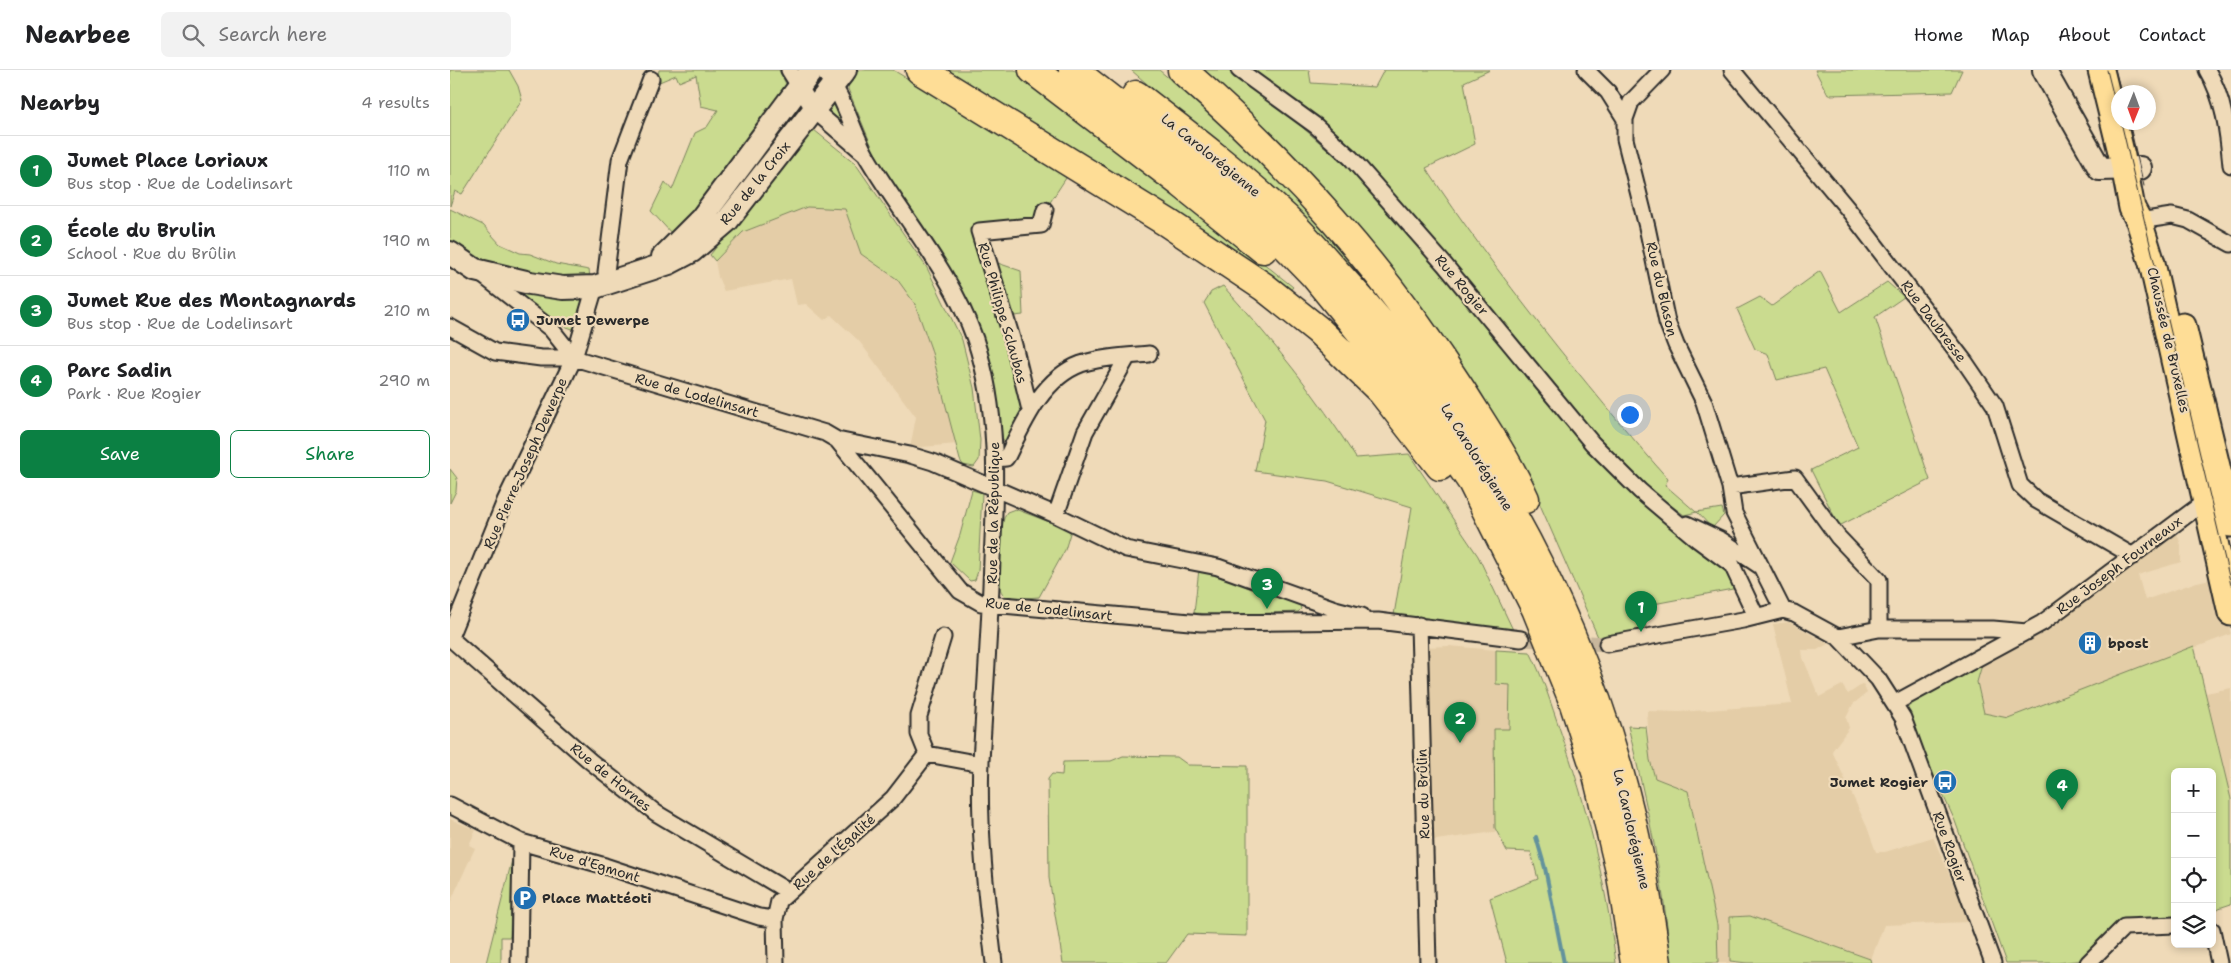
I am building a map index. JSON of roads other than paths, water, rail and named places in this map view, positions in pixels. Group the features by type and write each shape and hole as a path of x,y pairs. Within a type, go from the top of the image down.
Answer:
{"highway":[{"path":"920,70 1168,223 1264,286 1318,330 1382,392 1432,454 1536,610"},
{"name":"La Carolorégienne","path":"1033,70 1182,184 1317,295 1338,304"},
{"name":"La Carolorégienne","path":"1073,70 1196,166 1285,245 1314,275 1415,399 1472,482 1536,610 1572,698 1597,775 1621,875 1634,963"},
{"name":"La Carolorégienne","path":"1104,70 1203,146 1288,220 1372,310 1428,381 1504,496 1568,625 1594,692 1619,769 1643,871 1657,963"},
{"path":"1182,70 1271,151 1344,229 1401,300 1495,443 1522,493 1558,576 1568,625"}],"main road":[{"name":"Chaussée de Bruxelles","path":"2101,70 2132,167 2132,208 2146,220"},
{"path":"2116,70 2120,85"},
{"name":"Chaussée de Bruxelles","path":"2131,130 2146,220 2194,370 2217,493 2231,613"},
{"name":"Chaussée de Bruxelles","path":"2217,493 2231,524"}],"street":[{"name":"Rue de la Croix","path":"644,272 680,242 701,219 793,79 812,70"},
{"name":"Rue Rogier","path":"1239,70 1316,126 1351,158 1444,264 1592,443 1640,491 1670,516"},
{"path":"1586,70 1608,92 1625,119"},
{"name":"Rue du Blason","path":"1662,70 1631,102 1625,119 1625,139 1667,322 1676,346 1704,402 1730,487 1734,512 1783,610"},
{"name":"Rue Daubresse","path":"1732,70 1847,208 1985,391 1995,406 2020,485 2036,500 2134,556"},
{"path":"2044,70 2100,169 2132,167"},
{"path":"2207,70 2215,83 2228,133 2231,165"},
{"name":"Rue de la Croix","path":"475,270 563,288 601,285 669,263 692,251 726,220 814,110 834,75"},
{"name":"Rue de la République","path":"834,75 866,155 949,282 969,324 987,386 993,423 995,488 981,764 983,846 994,963"},
{"name":"Rue Pierre-Joseph Dewerpe","path":"450,638 505,501 574,358 606,272 620,160 651,79"},
{"name":"Rue de la République","path":"793,79 814,110 866,155"},
{"name":"Rue Philippe Sclaubas","path":"1030,410 1014,345 986,259 979,231 1041,225 1046,210"},
{"path":"2146,220 2172,216 2188,220 2231,244"},
{"name":"Rue de la Croix","path":"450,253 551,329 574,358"},
{"name":"Rue de Lodelinsart","path":"450,327 495,352 541,358 574,358 810,428 837,440 960,591 974,600 990,605 1201,623 1378,621 1521,639"},
{"path":"995,459 1006,458 1030,410 1058,379 1080,365 1149,354"},
{"path":"1056,515 1085,432 1128,356"},
{"path":"837,440 915,456 995,488 1126,549 1218,567 1335,609 1378,621"},
{"path":"1730,487 1794,478 1838,537 1879,580 1879,629"},
{"name":"Rue Joseph Fourneaux","path":"1895,702 2028,632 2134,556 2217,493"},
{"path":"1720,556 1721,540 1734,512"},
{"path":"1670,516 1721,540 1760,566"},
{"path":"1670,516 1732,565 1756,616"},
{"name":"Rue Rogier","path":"1783,610 1838,637 1878,679 1895,702 1903,718 1993,963"},
{"path":"1607,644 1642,640 1783,610"},
{"name":"Rue du Brûlin","path":"1420,625 1428,963"},
{"path":"1838,637 1879,629 1993,629 2028,632"},
{"path":"943,637 919,716 919,734 927,754 981,764"},
{"name":"Rue de Hornes","path":"450,638 590,761 656,813 789,892"},
{"name":"Rue de l'Égalité","path":"776,963 775,919 779,901 893,798 927,754"},
{"name":"Rue d'Egmont","path":"450,805 521,842 604,866 759,917 775,919"},
{"path":"519,963 521,842"},
{"path":"2088,963 2124,927 2171,925"},
{"path":"2216,948 2219,963"}],"waterway":[{"path":"1536,837 1545,868 1564,963"}],"tunnel":[{"path":"1521,639 1607,644"}],"tram line":[{"path":"2107,70 2111,86"},
{"path":"2115,70 2119,85"},
{"path":"2123,130 2231,585"},
{"path":"2131,130 2144,186"}],"place":[{"name":"Jumet Dewerpe","path":"518,320"},
{"name":"Jumet Rue des Montagnards","path":"1267,609"},
{"name":"Jumet Place Loriaux","path":"1641,632"},
{"name":"bpost","path":"2090,643"},
{"name":"École du Brulin","path":"1460,743"},
{"name":"Jumet Rogier","path":"1945,782"},
{"name":"Parc Sadin","path":"2062,810"},
{"name":"Place Mattéoti","path":"525,898"}]}
